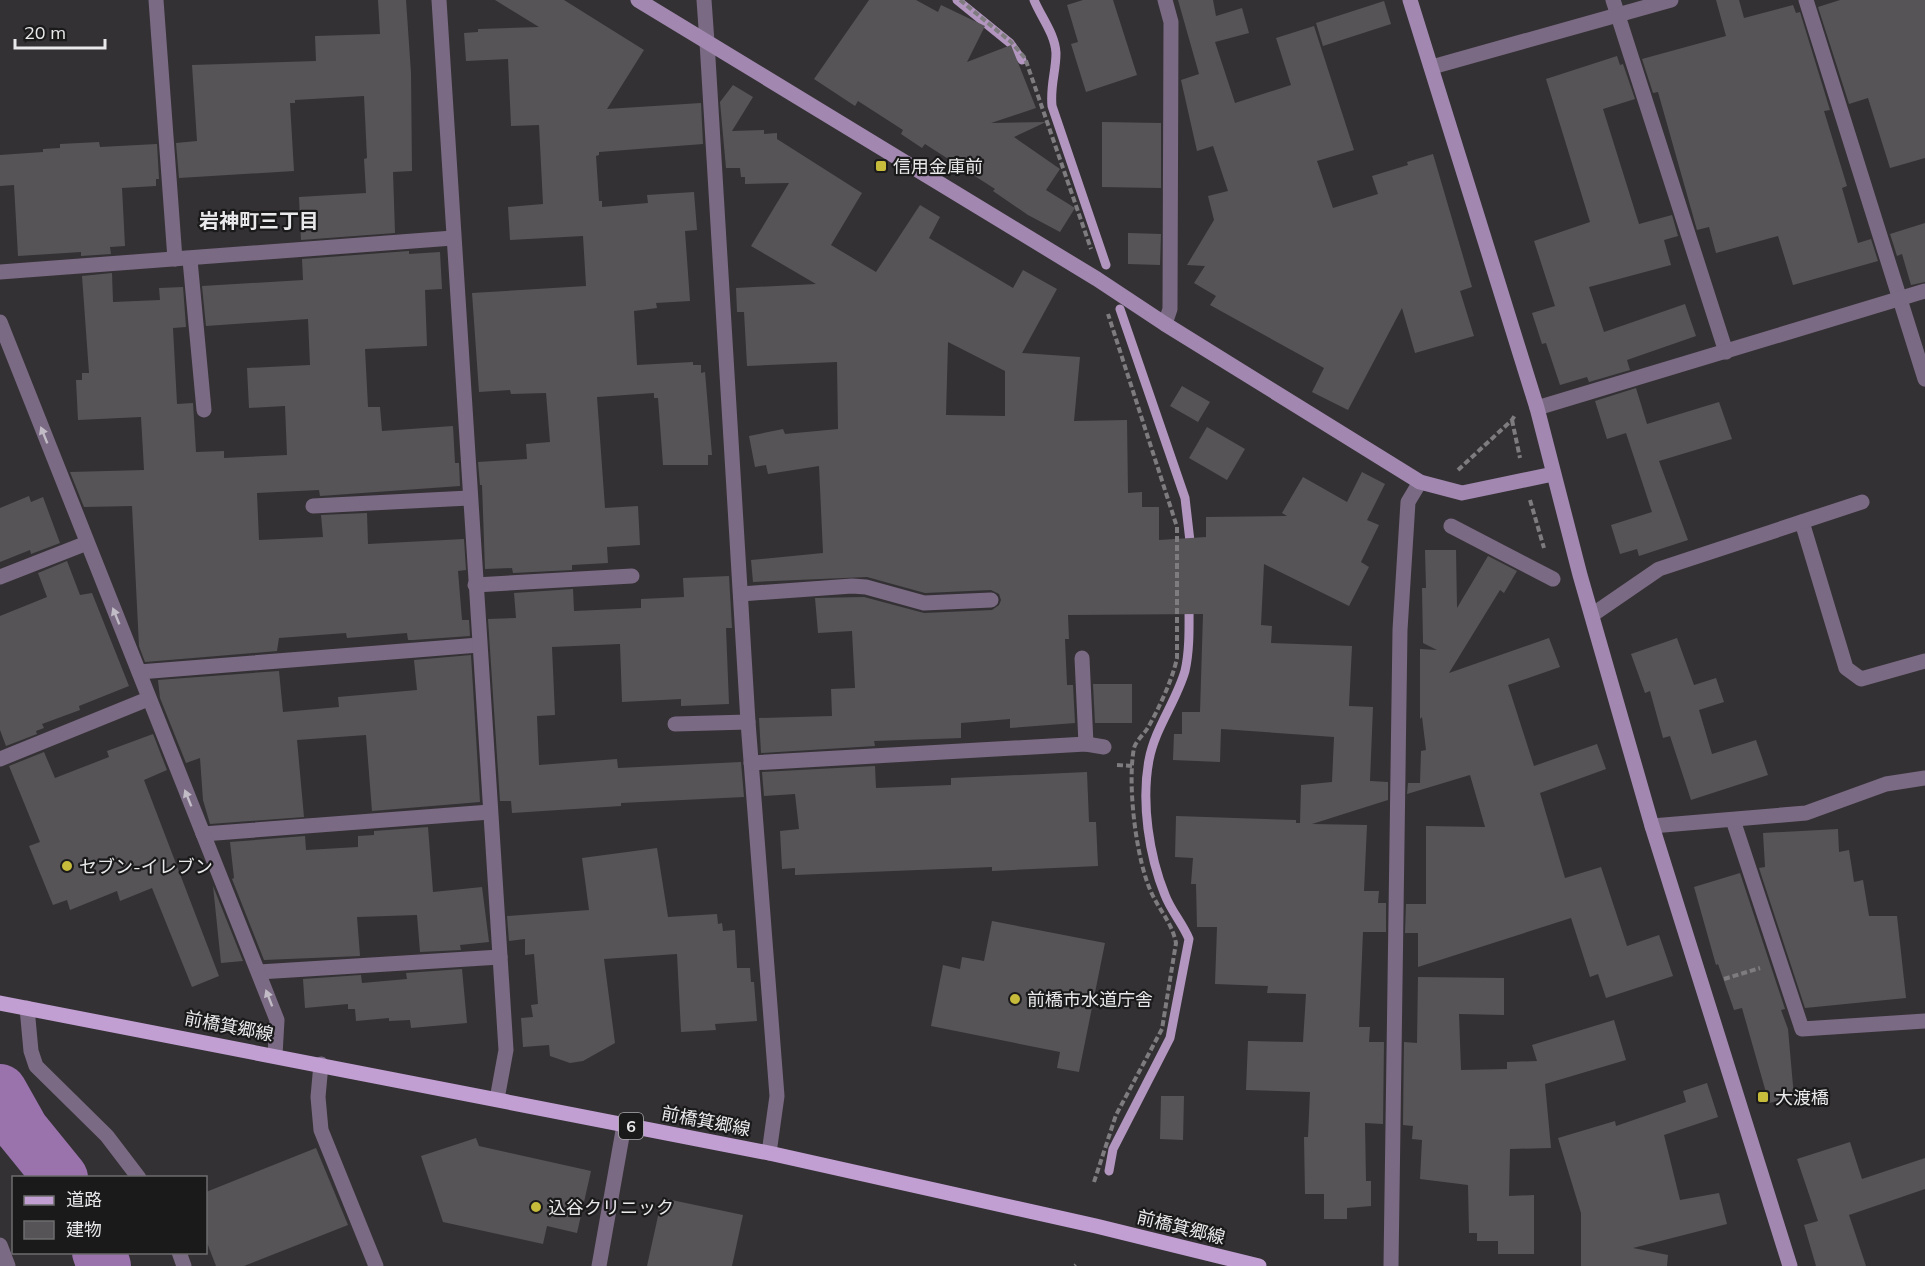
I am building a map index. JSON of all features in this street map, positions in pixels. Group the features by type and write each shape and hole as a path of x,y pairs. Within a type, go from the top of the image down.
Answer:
{"main road":[{"name":"前橋箕郷線","path":"0,1003 275,1054 769,1153 1084,1223 1259,1266"}],"street":[{"path":"156,0 183,259 204,410"},
{"path":"439,0 506,1050 497,1099"},
{"path":"638,0 1097,279 1165,324 1420,482 1462,493 1553,474"},
{"path":"704,0 748,722 777,1096 769,1153"},
{"path":"1165,324 1170,309 1172,22 1166,0"},
{"path":"1410,0 1537,408 1553,474 1652,826 1790,1266"},
{"path":"1613,0 1726,352"},
{"path":"1432,67 1671,0"},
{"path":"1806,0 1925,379"},
{"path":"0,272 453,238"},
{"path":"1537,408 1925,291"},
{"path":"0,322 148,699 259,972 277,1020 275,1054"},
{"path":"1391,1266 1401,630 1408,502 1420,482"},
{"path":"313,506 469,498"},
{"path":"1592,615 1659,569 1862,502"},
{"path":"1802,522 1846,668 1861,679 1925,661"},
{"path":"1451,526 1553,579"},
{"path":"0,577 87,543"},
{"path":"475,585 633,576"},
{"path":"741,594 852,586 866,587 924,603 991,600"},
{"path":"139,672 479,645"},
{"path":"1082,658 1086,744"},
{"path":"0,759 148,699"},
{"path":"675,724 748,722"},
{"path":"751,763 1086,744 1104,747"},
{"path":"1652,826 1806,813 1886,784 1925,778"},
{"path":"203,834 490,812"},
{"path":"1733,820 1802,1029 1925,1021"},
{"path":"259,972 500,957"},
{"path":"27,1008 31,1051 36,1066 107,1136 138,1176"},
{"path":"321,1064 318,1097 321,1130 376,1266"},
{"path":"599,1266 624,1125"},
{"path":"0,1245 8,1266"}],"path":[{"path":"960,0 1011,42 1025,57 1095,260 1097,279 1175,516 1177,658 1175,672 1147,728 1135,746 1133,766 1133,804 1142,866 1152,893 1173,928 1176,942 1172,980 1159,1036 1116,1115 1094,1182"},
{"path":"1703,986 1780,961"}],"building":[{"path":"378,0 406,0 411,73 412,171 393,172 395,233 301,240 299,197 366,193 364,96 295,100 295,103 290,103 294,171 179,178 176,143 197,141 192,65 316,61 315,36 380,34"},
{"path":"495,0 564,0 644,50 607,109 701,103 703,144 599,152 596,156 599,201 602,201 602,207 648,203 647,195 694,192 697,230 685,231 690,301 656,303 657,308 634,311 637,365 693,362 693,365 701,365 701,373 705,372 712,455 708,455 708,465 663,465 658,398 654,398 654,393 597,397 605,508 638,506 640,545 607,547 608,563 572,565 572,570 513,573 512,568 485,569 482,485 480,485 478,462 527,459 526,444 550,442 546,393 511,394 510,390 479,392 472,293 586,286 583,236 510,240 508,207 543,204 539,125 511,126 508,59 466,61 464,33 478,32 478,29 539,27"},
{"path":"869,0 916,0 938,12 941,5 985,26 967,62 1011,45 1036,108 991,123 1046,122 1014,137 1060,169 1046,190 1075,208 1060,232 1028,215 993,191 995,189 925,144 922,148 901,134 903,130 858,101 855,106 814,79"},
{"path":"1083,0 1113,0 1137,75 1086,92 1071,44 1078,42 1067,5"},
{"path":"1178,0 1213,0 1216,16 1242,8 1249,33 1215,42 1235,103 1291,85 1276,38 1314,26 1354,150 1317,161 1333,208 1378,194 1372,176 1408,165 1407,162 1433,154 1472,287 1460,291 1474,336 1415,353 1402,308 1348,410 1312,392 1324,368 1210,305 1216,296 1194,283 1205,266 1187,265 1214,220 1208,196 1228,191 1213,146 1197,151 1181,80 1199,74"},
{"path":"1716,0 1739,0 1744,18 1793,5 1796,13 1800,12 1830,110 1824,111 1847,186 1842,188 1858,243 1871,239 1878,261 1793,285 1778,236 1716,253 1709,227 1697,230 1658,92 1653,93 1642,59 1726,36"},
{"path":"1840,0 1925,0 1925,158 1890,168 1868,98 1849,104 1818,7"},
{"path":"1384,1 1391,24 1323,46 1316,23"},
{"path":"1617,56 1620,65 1623,64 1635,99 1603,109 1639,224 1672,215 1678,236 1664,240 1671,265 1589,287 1604,332 1685,304 1696,336 1627,360 1630,370 1589,382 1587,377 1560,385 1546,343 1542,344 1532,313 1555,306 1534,241 1590,222 1546,79"},
{"path":"733,85 753,97 732,131 764,130 764,134 777,133 777,139 862,193 831,245 876,272 920,205 940,217 929,238 1013,288 1023,270 1057,289 1022,353 1080,357 1074,421 1127,420 1128,493 1142,492 1142,507 1159,507 1159,540 1206,537 1206,517 1287,516 1282,513 1303,477 1347,502 1362,472 1385,484 1367,520 1379,525 1361,562 1369,567 1349,606 1264,564 1261,625 1272,626 1271,643 1352,646 1349,706 1373,707 1370,781 1388,782 1388,800 1312,824 1367,825 1364,891 1379,891 1378,903 1386,903 1386,932 1363,932 1359,1027 1370,1027 1369,1042 1384,1042 1383,1124 1365,1123 1366,1181 1371,1181 1371,1206 1347,1208 1347,1219 1324,1219 1324,1194 1305,1194 1304,1137 1308,1137 1310,1092 1246,1090 1248,1041 1303,1042 1306,994 1267,993 1268,986 1215,984 1217,927 1197,927 1196,884 1191,884 1193,858 1175,857 1176,816 1296,820 1296,823 1300,823 1301,785 1332,782 1334,737 1221,729 1220,762 1173,760 1174,734 1182,734 1182,712 1200,712 1203,614 1068,615 1069,639 1065,639 1067,685 1073,685 1075,723 1010,728 1010,719 961,723 961,738 874,741 875,746 761,753 759,718 832,716 831,689 855,688 852,631 818,633 815,598 864,597 924,613 992,610 999,605 1001,600 999,594 991,590 925,593 867,577 753,582 751,560 823,553 819,466 768,474 766,465 755,467 749,436 783,429 785,434 838,429 837,362 747,366 744,312 737,312 736,288 816,284 751,246 789,183 745,184 745,177 741,177 740,168 726,168 720,102","holes":["948,342 1005,371 1005,416 946,415"]},
{"path":"1102,122 1161,123 1161,188 1102,187"},
{"path":"99,142 100,147 157,144 159,179 156,179 156,186 122,188 125,246 110,247 111,254 81,256 81,252 18,256 14,185 0,186 0,155 43,152 43,149 60,148 60,144"},
{"path":"1925,223 1925,282 1911,285 1902,254 1897,256 1890,234"},
{"path":"1128,233 1161,234 1160,265 1128,264"},
{"path":"409,251 409,254 440,252 442,289 425,290 427,346 365,349 368,407 380,407 382,431 453,426 455,463 459,463 460,486 320,496 319,490 257,493 259,540 323,537 321,515 367,513 368,544 464,539 466,570 458,571 462,620 469,620 470,636 408,640 407,633 347,638 346,633 279,638 277,651 145,662 139,646 132,506 84,507 70,472 144,470 141,417 78,420 76,380 82,380 82,373 89,373 82,276 112,273 113,302 160,300 159,288 183,287 186,327 173,328 177,404 193,403 196,452 224,451 224,458 287,455 285,406 249,408 247,368 310,365 308,319 206,326 202,286 303,280 302,259"},
{"path":"1182,386 1210,402 1198,422 1170,406"},
{"path":"1636,388 1647,424 1719,402 1732,439 1659,461 1688,540 1639,556 1637,549 1620,554 1611,525 1652,512 1626,433 1607,439 1595,401"},
{"path":"1207,427 1245,449 1227,480 1189,458"},
{"path":"29,496 31,502 43,497 60,543 31,554 30,550 0,562 0,508"},
{"path":"1425,550 1456,550 1457,608 1488,556 1517,571 1504,593 1500,590 1449,673 1549,638 1560,667 1508,685 1534,766 1597,744 1606,769 1540,793 1565,878 1601,867 1627,946 1659,935 1673,976 1606,998 1598,974 1590,977 1571,918 1418,967 1418,933 1405,933 1406,904 1426,904 1426,826 1485,827 1470,775 1407,794 1408,783 1420,783 1421,751 1426,750 1422,717 1420,719 1420,649 1437,650 1423,643 1422,588 1426,588"},
{"path":"67,561 80,595 92,593 129,686 79,706 80,710 42,724 44,728 36,731 37,734 6,746 0,730 0,616 47,597 38,573"},
{"path":"729,576 732,628 726,628 729,704 681,706 681,699 622,702 620,644 552,647 555,715 537,716 539,765 617,759 618,768 741,762 744,797 621,803 621,806 512,813 511,801 500,801 488,619 516,618 514,593 573,589 574,611 641,608 641,599 684,597 683,578"},
{"path":"1677,638 1694,685 1716,678 1724,702 1699,710 1712,754 1756,740 1768,775 1691,800 1670,736 1663,738 1650,691 1645,693 1631,654"},
{"path":"471,655 480,802 372,811 366,735 297,740 304,817 210,824 203,800 200,758 186,763 160,698 158,680 279,671 283,712 339,707 338,697 417,690 414,660"},
{"path":"1093,684 1132,684 1132,723 1095,723"},
{"path":"153,734 167,770 144,780 219,976 192,987 152,888 120,901 117,891 70,910 67,900 53,905 29,846 40,842 9,766 44,752 55,778 109,757 107,751"},
{"path":"875,766 876,788 951,785 951,778 1087,772 1089,822 1096,822 1098,866 992,871 992,867 795,875 795,868 782,869 780,831 799,829 795,794 764,796 762,772"},
{"path":"428,827 433,892 482,887 489,942 460,945 461,950 420,952 417,915 357,917 360,956 264,960 232,879 234,878 230,842 305,836 306,850 358,847 358,836 374,835 374,831"},
{"path":"1838,829 1839,852 1849,850 1854,882 1863,880 1869,916 1897,916 1906,998 1805,1008 1759,868 1765,867 1763,833"},
{"path":"657,848 668,917 717,914 718,924 722,923 723,931 735,930 737,968 750,968 751,982 754,982 757,1021 715,1024 716,1030 681,1032 677,954 604,959 615,1043 583,1061 570,1063 550,1056 549,1045 523,1047 521,1018 533,1017 531,1005 538,1004 534,954 525,955 525,939 509,941 507,916 589,910 582,858"},
{"path":"1740,873 1785,1009 1781,1010 1788,1029 1794,1097 1769,1103 1742,1008 1734,1010 1718,964 1716,965 1694,887"},
{"path":"213,886 243,961 221,963"},
{"name":"前橋市水道庁舎","path":"992,921 1105,943 1079,1072 1057,1068 1060,1052 931,1026 943,965 960,969 962,957 984,961"},
{"path":"462,969 467,1023 411,1028 410,1020 389,1021 389,1018 356,1021 355,1009 348,1009 348,1004 305,1008 303,979 361,975 362,983 407,979 406,973"},
{"path":"1418,977 1504,978 1504,1015 1459,1014 1461,1070 1507,1069 1507,1062 1537,1061 1532,1045 1614,1020 1626,1060 1545,1084 1551,1148 1510,1149 1509,1196 1534,1195 1534,1254 1498,1254 1498,1241 1477,1241 1477,1233 1469,1233 1468,1185 1420,1179 1422,1140 1412,1139 1413,1126 1403,1125 1404,1042 1417,1043"},
{"path":"1707,1083 1718,1117 1664,1135 1680,1200 1719,1193 1727,1224 1633,1248 1668,1255 1667,1266 1581,1266 1581,1213 1558,1138 1615,1121 1616,1126 1686,1102 1683,1091"},
{"path":"1161,1096 1184,1096 1183,1140 1160,1139"},
{"path":"476,1138 479,1146 591,1171 577,1233 547,1226 543,1244 443,1222 421,1156"},
{"path":"1850,1142 1862,1179 1925,1158 1925,1189 1849,1215 1866,1266 1816,1266 1804,1225 1818,1221 1797,1159"},
{"path":"316,1148 348,1225 244,1266 216,1266 207,1243 207,1192"},
{"path":"662,1198 743,1215 732,1266 647,1266"}],"waterway":[{"path":"957,0 1010,43 1022,60"},
{"path":"1034,0 1055,46 1052,106 1106,265"},
{"path":"1120,309 1185,498 1191,550"},
{"path":"1109,1171 1113,1149 1170,1038 1189,939 1159,880 1146,811 1147,776 1152,748 1187,663 1189,603"},
{"path":"0,1091 22,1130 59,1176"},
{"path":"100,1254 104,1266"}],"place":[{"name":"信用金庫前","path":"881,166"},
{"name":"セブン-イレブン","path":"67,866"},
{"name":"前橋市水道庁舎","path":"1015,999"},
{"name":"大渡橋","path":"1763,1097"},
{"name":"込谷クリニック","path":"536,1207"}],"district":[{"name":"岩神町三丁目","path":"259,220"}]}
